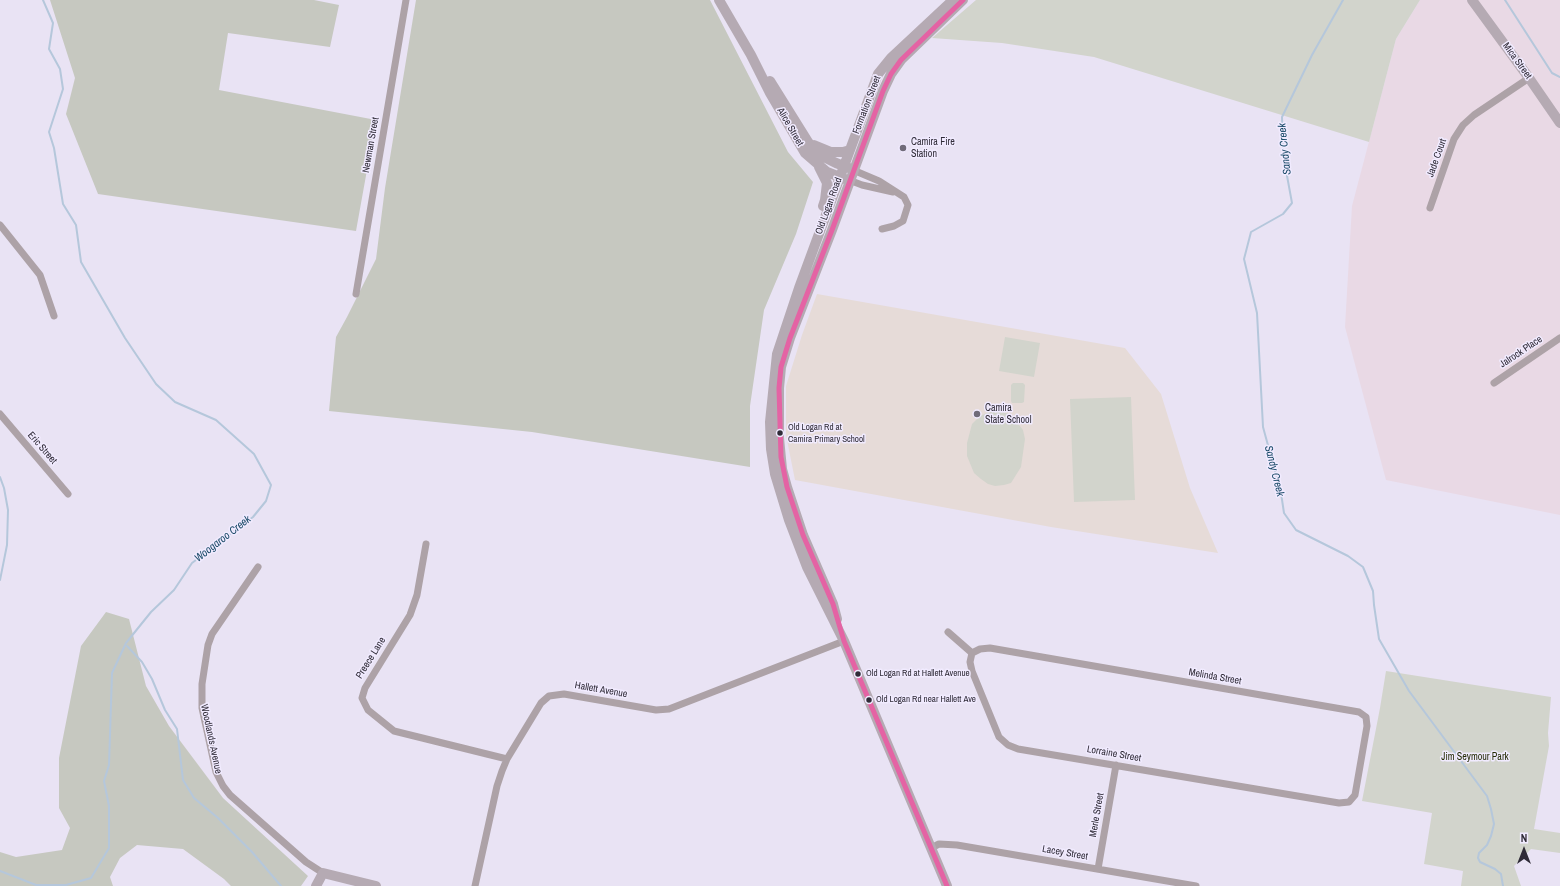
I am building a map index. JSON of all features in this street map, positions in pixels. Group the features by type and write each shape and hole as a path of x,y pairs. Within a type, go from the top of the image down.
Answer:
{"main road":[{"name":"Alice Street","path":"719,0 805,154 827,172 845,178"},
{"path":"891,58 920,24 944,0"},
{"name":"Formation Street","path":"848,168 850,150 878,74 891,58 953,0"},
{"name":"Formation Street","path":"848,168 891,74 901,60 963,0"},
{"name":"Mica Street","path":"1472,0 1560,123"},
{"name":"Alice Street","path":"751,55 776,90 808,142 818,154 848,168"},
{"path":"808,142 818,148 831,152 850,150"},
{"name":"Old Logan Road","path":"814,245 818,221 825,200 827,186 826,180 818,165"},
{"name":"Old Logan Road","path":"844,641 833,604 803,535 787,487 780,457 779,395 781,367 790,338 832,230 848,168"},
{"name":"Old Logan Road","path":"845,178 814,245 777,354 773,387 770,439 774,474 789,520 809,572 844,641 947,886"},
{"path":"316,886 324,873"},
{"name":"Woodlands Avenue","path":"324,873 376,886"}],"street":[{"name":"Newman Street","path":"356,294 406,0"},
{"name":"Jade Court","path":"1430,208 1454,139 1463,125 1474,115 1529,78"},
{"path":"848,168 878,181 904,197 908,205 903,221 882,230"},
{"path":"845,178 870,187 898,192"},
{"path":"0,225 40,275 54,316"},
{"name":"Jalrock Place","path":"1494,383 1560,338"},
{"name":"Eric Street","path":"0,414 68,494"},
{"name":"Preece Lane","path":"426,544 417,595 410,615 364,688 362,698 368,710 394,731 507,759"},
{"name":"Woodlands Avenue","path":"258,567 212,634 208,645 202,684 202,708 216,772 222,786 230,795 306,862 324,873"},
{"path":"948,632 972,653"},
{"name":"Hallett Avenue","path":"475,886 497,786 507,759 541,703 549,696 564,694 656,710 669,709 844,641"},
{"name":"Melinda Street","path":"972,653 980,649 990,648 1359,712 1366,718 1367,726 1355,795 1349,802"},
{"name":"Lorraine Street","path":"972,653 970,662 972,671 999,737 1008,745 1018,749 1339,803 1349,802"},
{"name":"Merle Street","path":"1098,869 1116,765"},
{"name":"Lacey Street","path":"931,848 939,844 957,845 1196,886"}],"shaded area":[{"path":"50,0 314,0 339,5 330,47 228,33 219,90 376,120 356,231 98,194 66,114 75,78"},
{"path":"416,0 710,0 788,152 813,182 796,234 764,310 750,406 750,467 532,432 329,411 336,337 376,259 385,188"},
{"path":"1420,0 1560,0 1560,515 1386,480 1345,327 1352,206 1396,39"},
{"name":"Camira State School","path":"817,294 1125,348 1161,394 1190,488 1218,553 1051,527 795,480 786,435 786,386"},
{"path":"106,612 129,619 146,686 169,726 223,798 308,876 301,886 231,886 224,879 183,849 137,845 120,858 110,877 113,886 0,886 0,852 16,857 62,850 70,828 59,808 59,758 81,646"}],"green space":[{"path":"976,0 1420,0 1396,39 1369,142 1094,57 1002,43 932,38"},
{"path":"1005,337 1040,343 1034,377 999,371"},
{"path":"1013,383 1023,383 1025,385 1024,402 1012,403 1011,385"},
{"path":"1131,397 1135,500 1074,502 1070,399"},
{"path":"991,411 1002,411 1011,415 1023,430 1025,439 1021,467 1011,483 1004,485 995,486 988,484 981,479 974,473 967,456 967,443 972,424 980,416"},
{"name":"Jim Seymour Park","path":"1386,671 1551,697 1548,733 1549,746 1534,829 1560,833 1560,853 1531,849 1514,866 1521,886 1461,886 1463,871 1424,864 1432,813 1362,801"}],"waterway":[{"name":"Woogaroo Creek","path":"0,871 36,885 66,885 91,878 109,848 109,806 104,781 109,765 112,673 126,643 151,612 174,590 192,563 253,517 266,501 271,485 254,454 216,420 175,402 156,384 125,338 81,262 76,225 63,204 54,148 49,132 63,89 60,69 49,49 53,23 43,0"},
{"name":"Sandy Creek","path":"1343,0 1312,55 1282,117 1283,154 1292,203 1283,214 1251,232 1244,259 1257,313 1263,427 1281,493 1284,513 1296,530 1348,556 1363,567 1373,591 1379,639 1409,691 1487,796 1494,824 1487,845 1479,853 1478,858 1480,862 1495,869 1501,874 1503,886"},
{"path":"1505,0 1552,73 1560,77"},
{"name":"Woogaroo Creek","path":"0,477 4,488 8,510 7,545 0,580"},
{"path":"127,646 142,662 152,679 165,710 177,729 183,780 194,798 218,818 252,852 281,886"}],"transit line":[{"path":"947,886 844,641 833,604 803,535 787,487 781,457 779,388 781,367 790,338 832,230 883,91 891,74 901,60 963,0"}],"place":[{"name":"Camira Fire Station","path":"903,148"},
{"name":"Camira State School","path":"977,414"},
{"name":"Old Logan Rd at Camira Primary School","path":"780,433"},
{"name":"Old Logan Rd at Hallett Avenue","path":"858,674"},
{"name":"Old Logan Rd near Hallett Ave","path":"869,700"}]}
